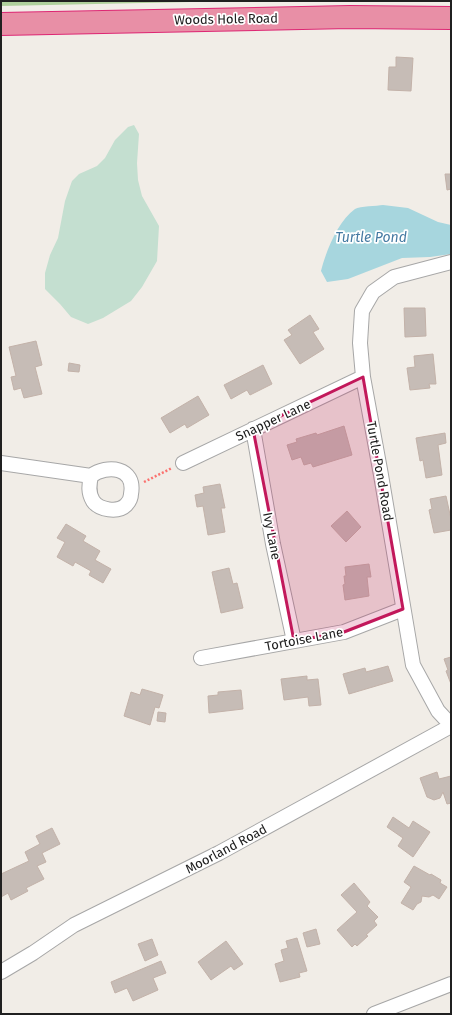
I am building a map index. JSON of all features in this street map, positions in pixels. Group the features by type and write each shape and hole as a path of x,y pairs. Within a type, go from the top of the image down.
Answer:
{"highway":[{"name":"Woods Hole Road","path":"1,24 304,18 451,18"}],"street":[{"name":"Turtle Pond Road","path":"451,262 394,277 373,292 362,311 360,343 363,377 413,665 438,711 451,725"},
{"name":"Snapper Lane","path":"183,463 363,377"},
{"name":"Ivy Lane","path":"253,430 273,544 294,641"},
{"path":"1,463 91,476"},
{"path":"106,469 117,469 125,473 130,480 132,488 131,496 127,504 119,509 111,510 102,508 94,502 90,494 89,485 91,476 98,471 106,469"},
{"name":"Tortoise Lane","path":"201,658 344,632 403,609"},
{"name":"Moorland Road","path":"1,972 33,953 74,925 220,853 451,725"},
{"path":"374,1014 451,984"}],"path":[{"path":"132,488 183,463"}],"highlighted area":[{"path":"363,377 403,609 344,632 294,641 253,429"}],"green space":[{"path":"1,1 237,1 1,6"},
{"path":"134,125 139,134 137,163 138,180 142,196 159,226 157,261 142,287 131,301 103,318 88,324 71,317 45,289 45,273 50,255 58,238 65,201 72,181 79,174 97,166 105,158 115,140 128,127"}],"water":[{"name":"Turtle Pond","path":"383,205 408,208 438,222 451,225 451,254 430,257 402,258 348,279 327,282 321,271 329,246 343,221 357,208"}],"building":[{"path":"396,57 413,58 411,91 388,90 389,67 396,67"},
{"path":"445,174 451,174 451,189 447,190"},
{"path":"404,308 425,308 426,336 405,337"},
{"path":"310,315 319,329 313,332 324,349 300,364 284,340 292,335 288,330"},
{"path":"36,341 42,365 35,367 42,394 24,398 21,388 14,390 11,377 16,376 9,347"},
{"path":"433,354 436,384 429,384 430,388 410,390 407,368 415,367 414,356"},
{"path":"69,363 80,365 79,372 68,371"},
{"path":"263,365 272,384 250,395 247,390 231,399 224,385"},
{"path":"198,396 209,415 187,428 185,424 170,433 161,418"},
{"path":"344,426 352,455 313,467 311,463 304,465 301,457 292,460 287,445 297,442 296,439 316,433 317,435"},
{"path":"445,433 446,443 438,445 442,475 426,478 423,460 420,461 416,438"},
{"path":"220,484 225,508 221,508 225,532 208,535 203,506 197,507 195,495 204,493 203,487"},
{"path":"446,496 451,519 451,530 434,533 429,510 432,509 430,499"},
{"path":"347,511 361,527 346,542 331,526"},
{"path":"66,524 86,536 83,541 100,551 95,560 111,569 103,583 89,575 91,571 75,562 73,566 57,557 65,542 57,538"},
{"path":"369,564 371,577 367,577 369,596 345,600 343,585 345,584 344,576 346,576 345,567"},
{"path":"229,568 233,584 237,583 243,608 221,613 212,572"},
{"path":"451,657 451,684 446,671 448,670 444,659"},
{"path":"388,666 393,681 349,694 343,674 365,668 366,672"},
{"path":"307,676 307,680 318,679 321,705 309,706 308,697 284,700 281,679"},
{"path":"142,689 163,695 159,708 155,707 150,725 124,716 131,692 140,695"},
{"path":"241,690 243,709 209,713 208,696 218,695 218,692"},
{"path":"158,712 166,713 165,722 157,721"},
{"path":"437,772 439,779 451,776 451,803 447,804 443,792 440,798 434,800 427,797 420,778"},
{"path":"393,817 409,828 413,821 430,832 413,857 398,846 403,838 387,827"},
{"path":"52,828 60,844 42,853 46,862 37,866 44,879 26,888 28,891 11,900 8,893 1,897 1,874 29,861 25,852 40,844 36,836"},
{"path":"414,866 441,880 440,883 447,887 439,899 433,895 429,897 422,896 421,902 417,904 413,910 401,903 411,887 404,882"},
{"path":"354,883 370,902 367,906 378,917 374,921 377,925 366,935 368,936 357,946 355,944 352,947 337,930 357,912 341,895"},
{"path":"316,929 320,944 307,947 303,933"},
{"path":"297,938 307,971 299,973 300,977 280,982 275,964 284,961 281,950 288,948 286,941"},
{"path":"152,939 158,955 145,961 138,944"},
{"path":"226,941 243,964 234,970 231,966 211,980 198,962"},
{"path":"161,961 166,973 153,978 158,990 133,1001 127,988 115,993 111,982"}]}
